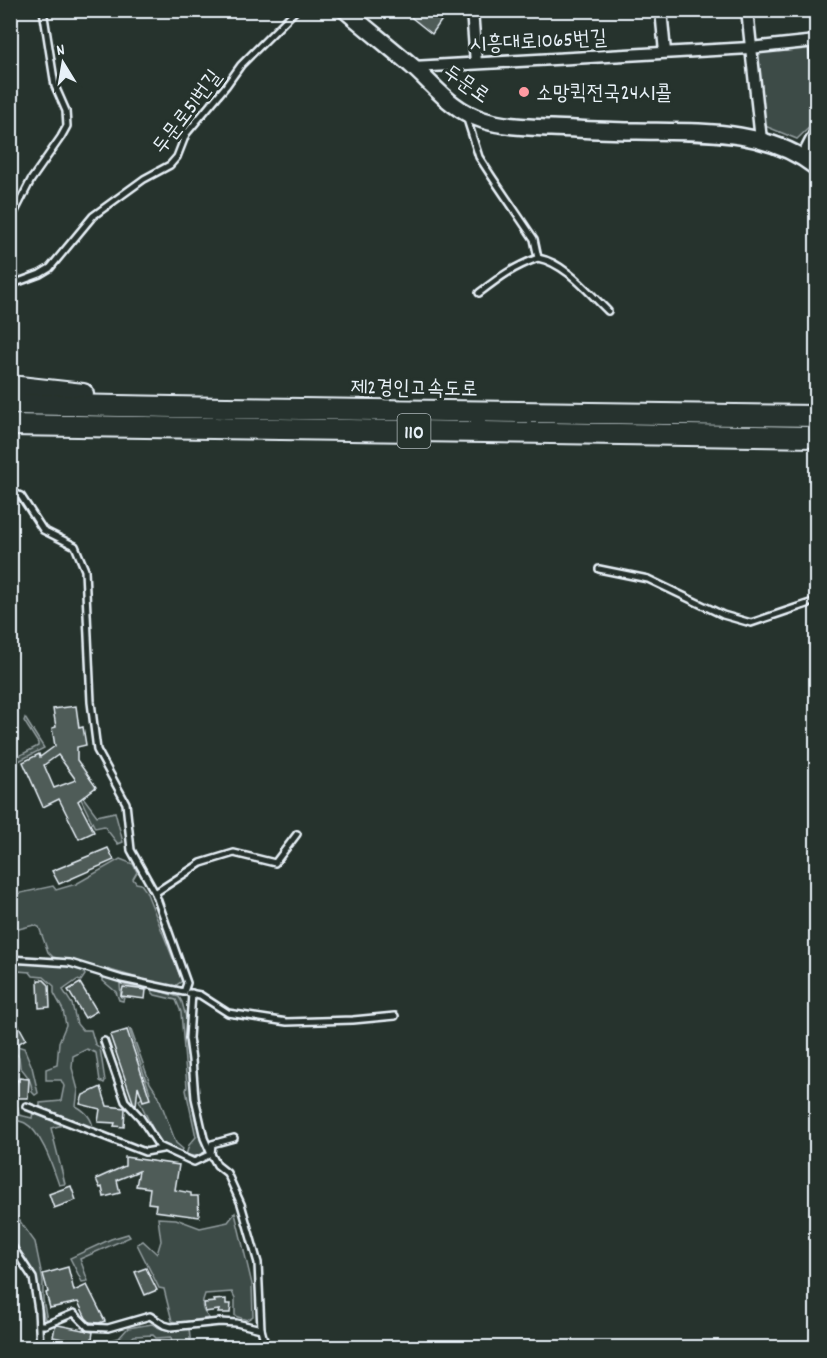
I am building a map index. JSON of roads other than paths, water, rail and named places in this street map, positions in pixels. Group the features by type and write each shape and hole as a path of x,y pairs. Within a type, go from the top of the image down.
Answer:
{"highway":[{"path":"10,386 226,408"},
{"name":"제2경인고속도로","path":"10,404 816,416"},
{"name":"제2경인고속도로","path":"10,425 816,437"}],"street":[{"name":"두문로","path":"345,10 413,67 441,96 464,112 483,120 517,126 693,132 761,140 803,156 816,167"},
{"path":"472,10 476,63"},
{"path":"661,10 666,52"},
{"path":"747,10 761,140"},
{"name":"시흥대로1065번길","path":"413,67 750,48 816,41"},
{"path":"816,41 816,58"},
{"path":"803,156 816,131"}],"lane":[{"path":"10,221 31,180 67,126 66,111 55,86 43,10"},
{"name":"두문로51번길","path":"10,285 50,268 93,216 144,178 170,165 177,157 186,134 241,65 296,10"},
{"path":"464,112 479,157 534,239 537,258"},
{"path":"479,294 508,271 537,258 549,260 562,268 608,311"},
{"path":"10,491 21,496 43,530 75,546 85,570 91,702 97,750 126,803 131,850 154,892 187,983 184,992"},
{"path":"599,569 648,579 723,615 751,622 816,602"},
{"path":"154,892 201,863 234,853 275,863 297,834"},
{"path":"10,959 70,963 122,979 200,994 228,1013 287,1022 395,1016"},
{"path":"192,993 189,1038 195,1098 204,1138 211,1154 217,1165 227,1173 242,1204 258,1263 261,1329 266,1347"},
{"path":"104,1041 125,1101 140,1117 159,1146 194,1162 211,1154"},
{"path":"26,1106 145,1152 164,1149"},
{"path":"211,1154 212,1144 234,1138"},
{"path":"10,1243 33,1278 40,1347"},
{"path":"39,1325 74,1313 88,1327 98,1328 108,1328 150,1316 171,1327 220,1322 261,1329"}],"place":[{"name":"소망퀵전국24시콜","path":"524,92"}]}
